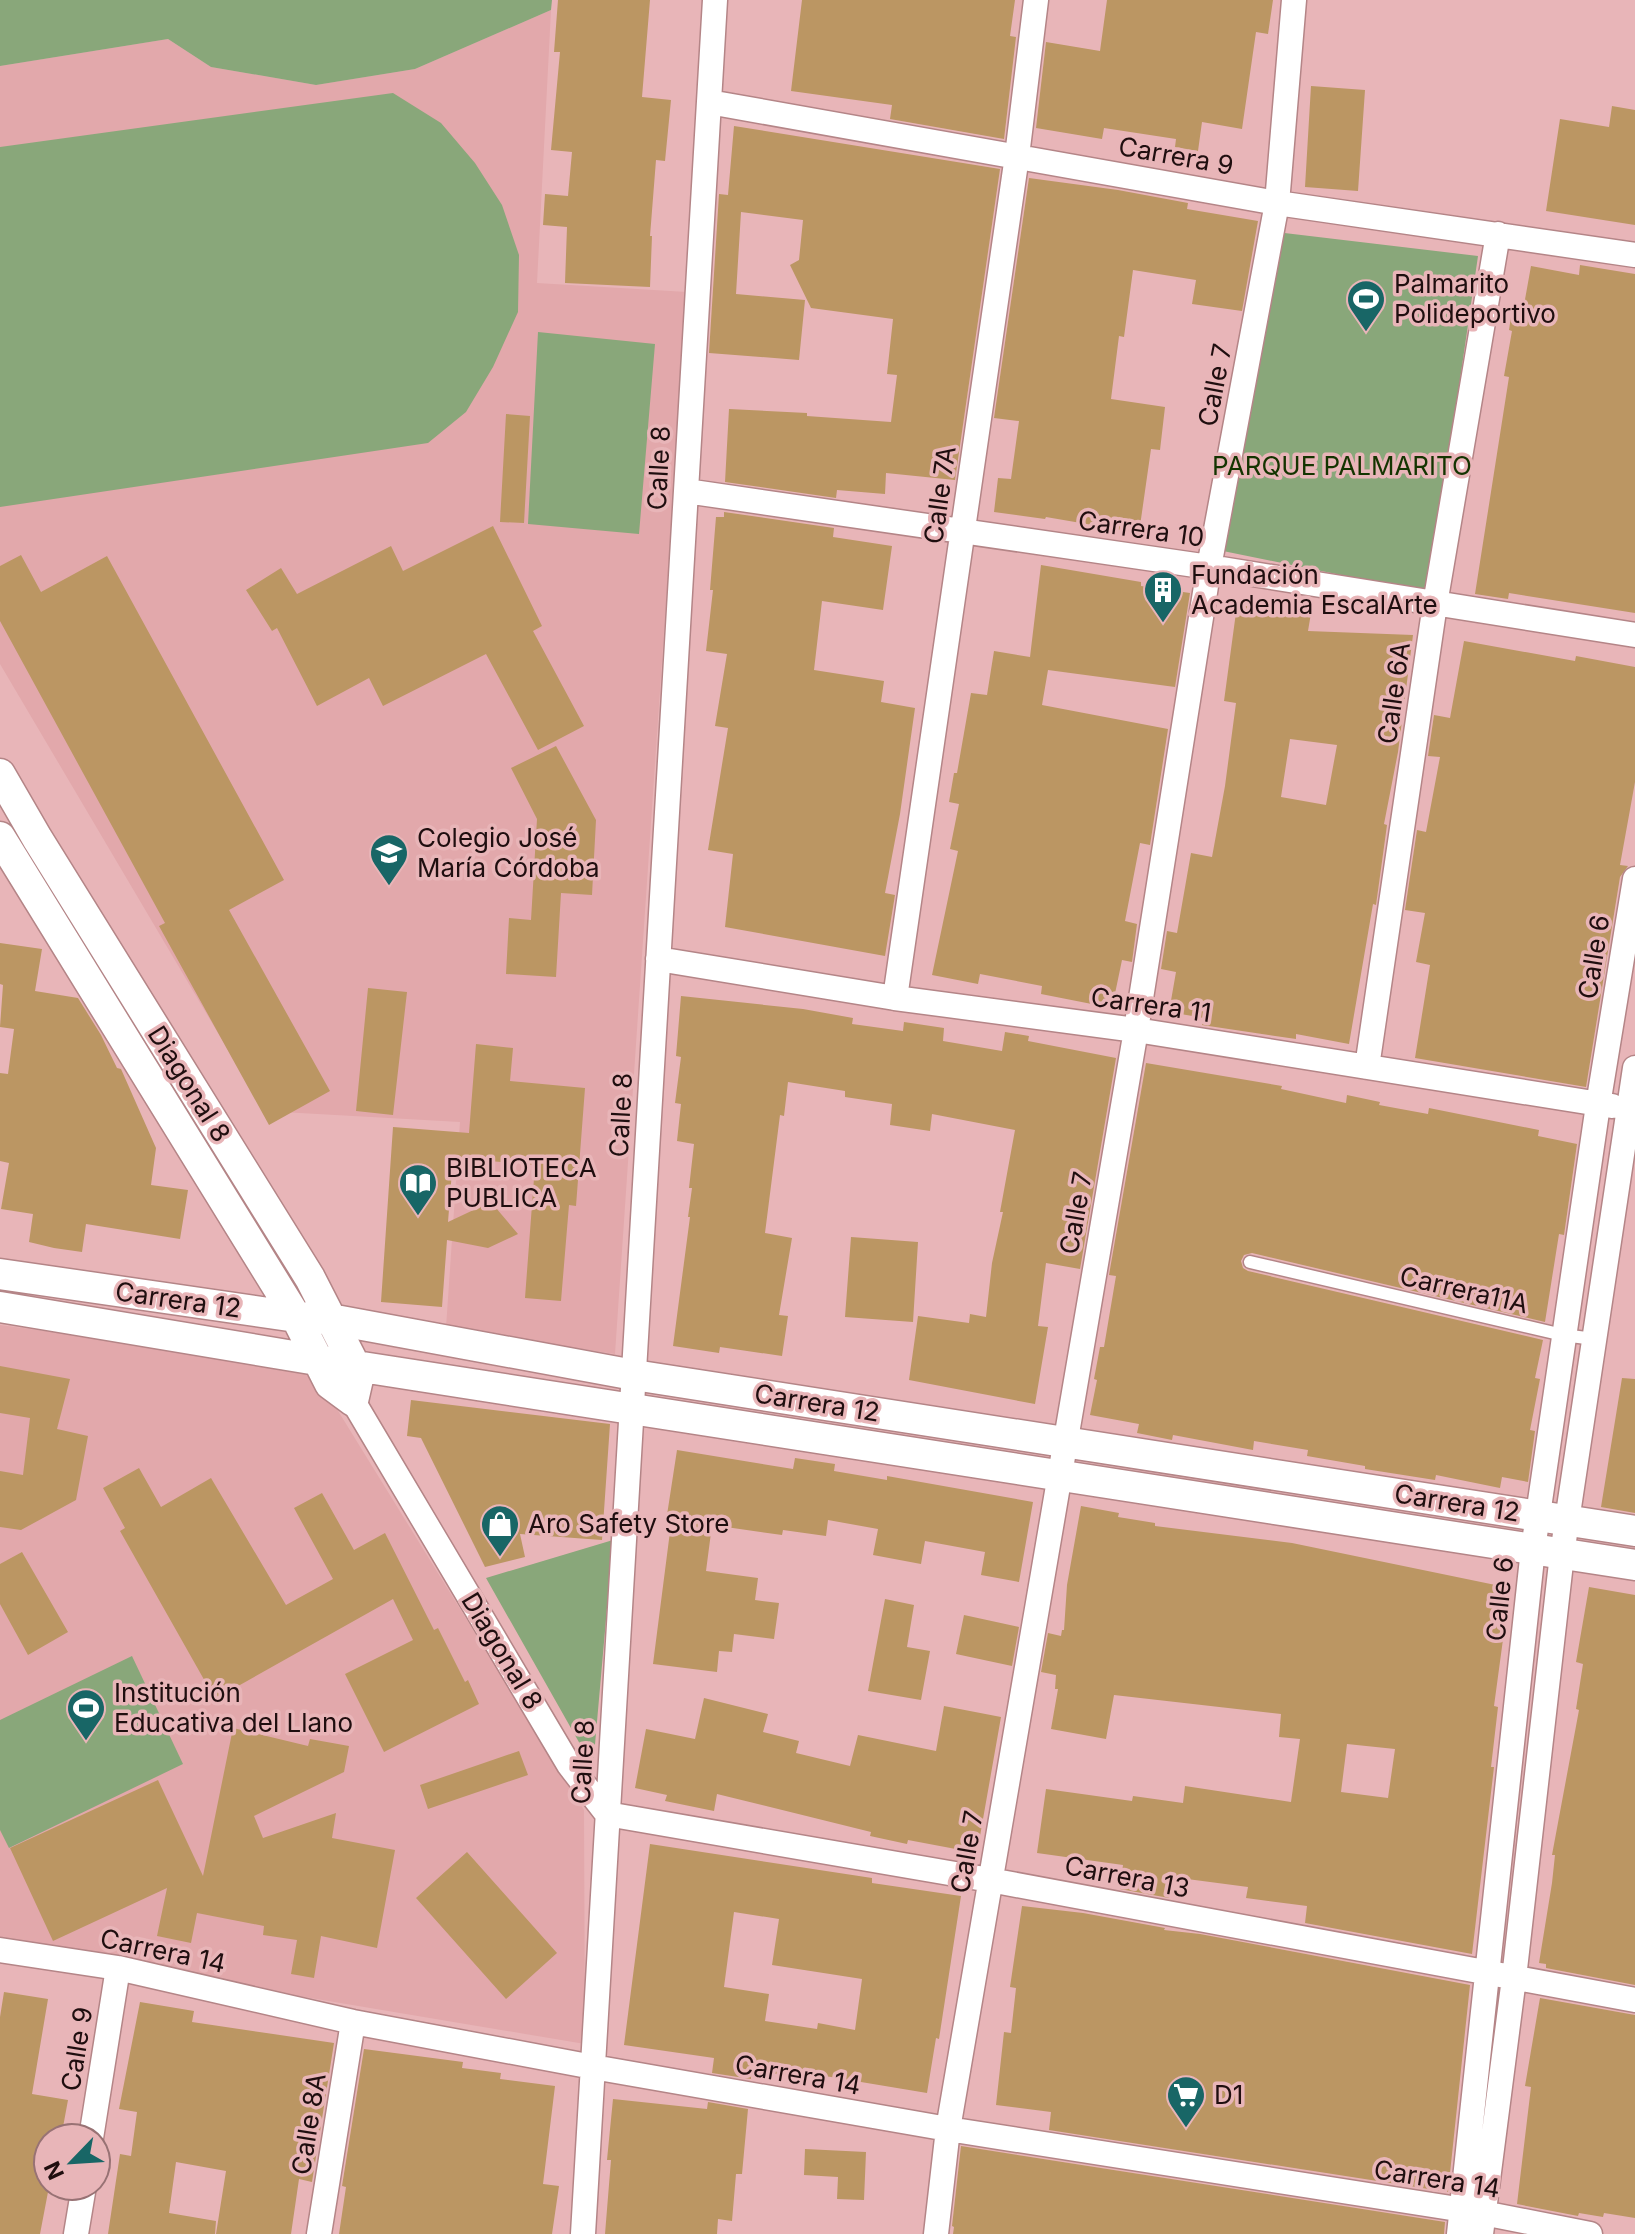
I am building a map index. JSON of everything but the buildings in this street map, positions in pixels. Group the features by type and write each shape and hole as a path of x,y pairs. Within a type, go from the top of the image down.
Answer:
{"street":[{"name":"Calle 8","path":"583,2234 715,0"},
{"name":"Calle 7A","path":"895,998 1017,156 1036,0"},
{"name":"Calle 7","path":"936,2234 948,2129 1136,1030 1209,567 1277,203 1294,0"},
{"name":"Carrera 9","path":"709,102 1277,203 1635,255"},
{"name":"Calle 6A","path":"1367,1067 1435,604 1498,234"},
{"name":"Carrera 10","path":"686,491 1209,567 1635,635"},
{"name":"Diagonal 8","path":"0,774 310,1278 354,1364 358,1379 353,1401"},
{"path":"3,847 37,838"},
{"name":"Diagonal 8","path":"3,847 296,1317 330,1384 353,1401 569,1765 607,1814"},
{"name":"Calle 6","path":"1553,1518 1563,1335 1635,879"},
{"name":"Carrera 11","path":"658,959 895,998 1136,1030 1631,1108"},
{"name":"Calle 6","path":"1471,2223 1487,1973 1553,1518 1594,1339 1635,1068"},
{"name":"Carrera 12","path":"0,1274 296,1317 330,1319 634,1375 1635,1531"},
{"name":"Carrera 12","path":"1,1305 317,1360 1635,1565"},
{"name":"Calle 6","path":"1471,2223 1514,1978 1548,1552"},
{"name":"Carrera 13","path":"607,1814 990,1880 1635,2000"},
{"name":"Carrera 14","path":"0,1950 118,1968 353,2022 593,2067 1471,2223 1590,2234"},
{"name":"Calle 9","path":"94,2122 118,1968"},
{"name":"Calle 8A","path":"319,2234 353,2022"},
{"path":"76,2234 81,2202"}],"lane":[{"name":"Carrera11A","path":"1250,1262 1563,1335 1594,1339"}],"shaded area":[{"name":"Colegio José María Córdoba","path":"551,10 537,283 687,292 615,1354 446,1328 460,1122 264,1111 0,664 0,66 168,39 211,67 316,85 415,69"},
{"name":"Institución Educativa del Llano","path":"0,1325 311,1367 584,1810 585,2044 0,1946"}],"green space":[{"path":"0,0 552,0 551,10 415,69 316,85 211,67 168,39 0,66"},
{"path":"393,93 441,123 475,163 502,205 519,255 518,312 493,367 466,412 428,443 0,507 0,147"},
{"name":"PARQUE PALMARITO","path":"1276,232 1478,256 1429,593 1223,551"},
{"path":"538,332 655,344 639,534 528,524"},
{"path":"613,1540 593,1767 486,1578"},
{"name":"Institución Educativa del Llano","path":"132,1656 183,1764 9,1848 0,1830 0,1720"}],"place":[{"name":"Palmarito Polideportivo","path":"1366,333"},
{"name":"Fundación Academia EscalArte","path":"1163,624"},
{"name":"Colegio José María Córdoba","path":"389,887"},
{"name":"BIBLIOTECA PUBLICA","path":"418,1217"},
{"name":"Aro Safety Store","path":"500,1558"},
{"name":"Institución Educativa del Llano","path":"86,1742"},
{"name":"D1","path":"1186,2129"}]}
